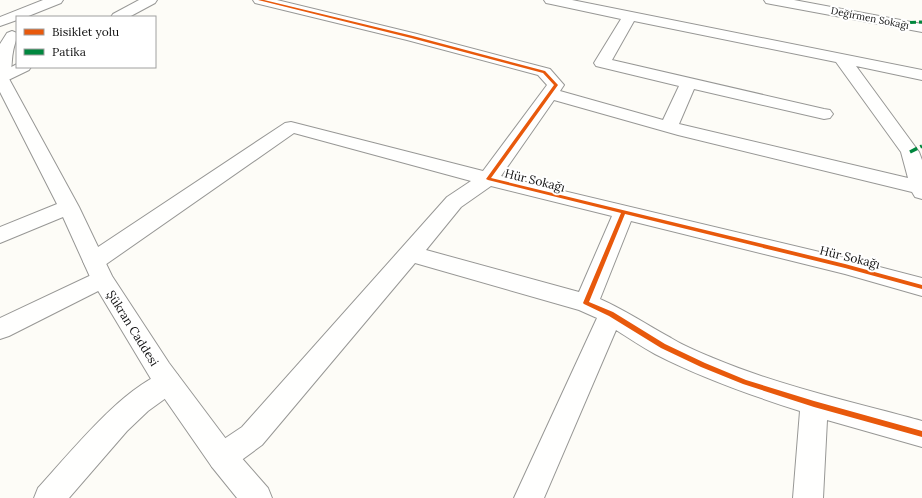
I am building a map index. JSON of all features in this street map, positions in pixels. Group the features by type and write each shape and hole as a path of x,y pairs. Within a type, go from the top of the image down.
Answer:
{"street":[{"path":"0,78 4,72 5,51 11,33 0,22 56,0"},
{"path":"40,16 68,0"},
{"path":"120,16 150,0"},
{"path":"260,0 412,36 544,72 556,85 550,93 669,127 921,189"},
{"path":"551,0 922,75"},
{"name":"Değirmen Sokağı","path":"771,0 922,28"},
{"path":"630,16 602,63 824,114"},
{"path":"842,59 910,152 921,189"},
{"path":"0,78 21,68"},
{"name":"Şükran Caddesi","path":"0,78 30,131 98,270 168,382 222,457 257,498"},
{"path":"669,127 688,83"},
{"name":"Hür Sokağı","path":"550,93 488,179 845,266 922,287"},
{"path":"0,329 98,270 291,127 488,179"},
{"path":"222,457 252,436 454,202 488,179"},
{"path":"0,235 69,208"},
{"path":"586,303 624,212"},
{"path":"410,254 586,303 611,314 643,335 682,356 745,382 814,404 922,434"},
{"path":"529,498 611,314"},
{"path":"49,498 117,422 138,403 168,382"},
{"path":"808,498 814,404"}],"marked path":[{"path":"892,23 922,22"},
{"path":"910,152 922,146"}],"cycle path":[{"path":"260,0 412,37 544,72 556,85 488,179 845,266 922,287"},
{"path":"624,212 586,303 611,314 663,346 703,365 745,382 814,404 922,434"}]}
